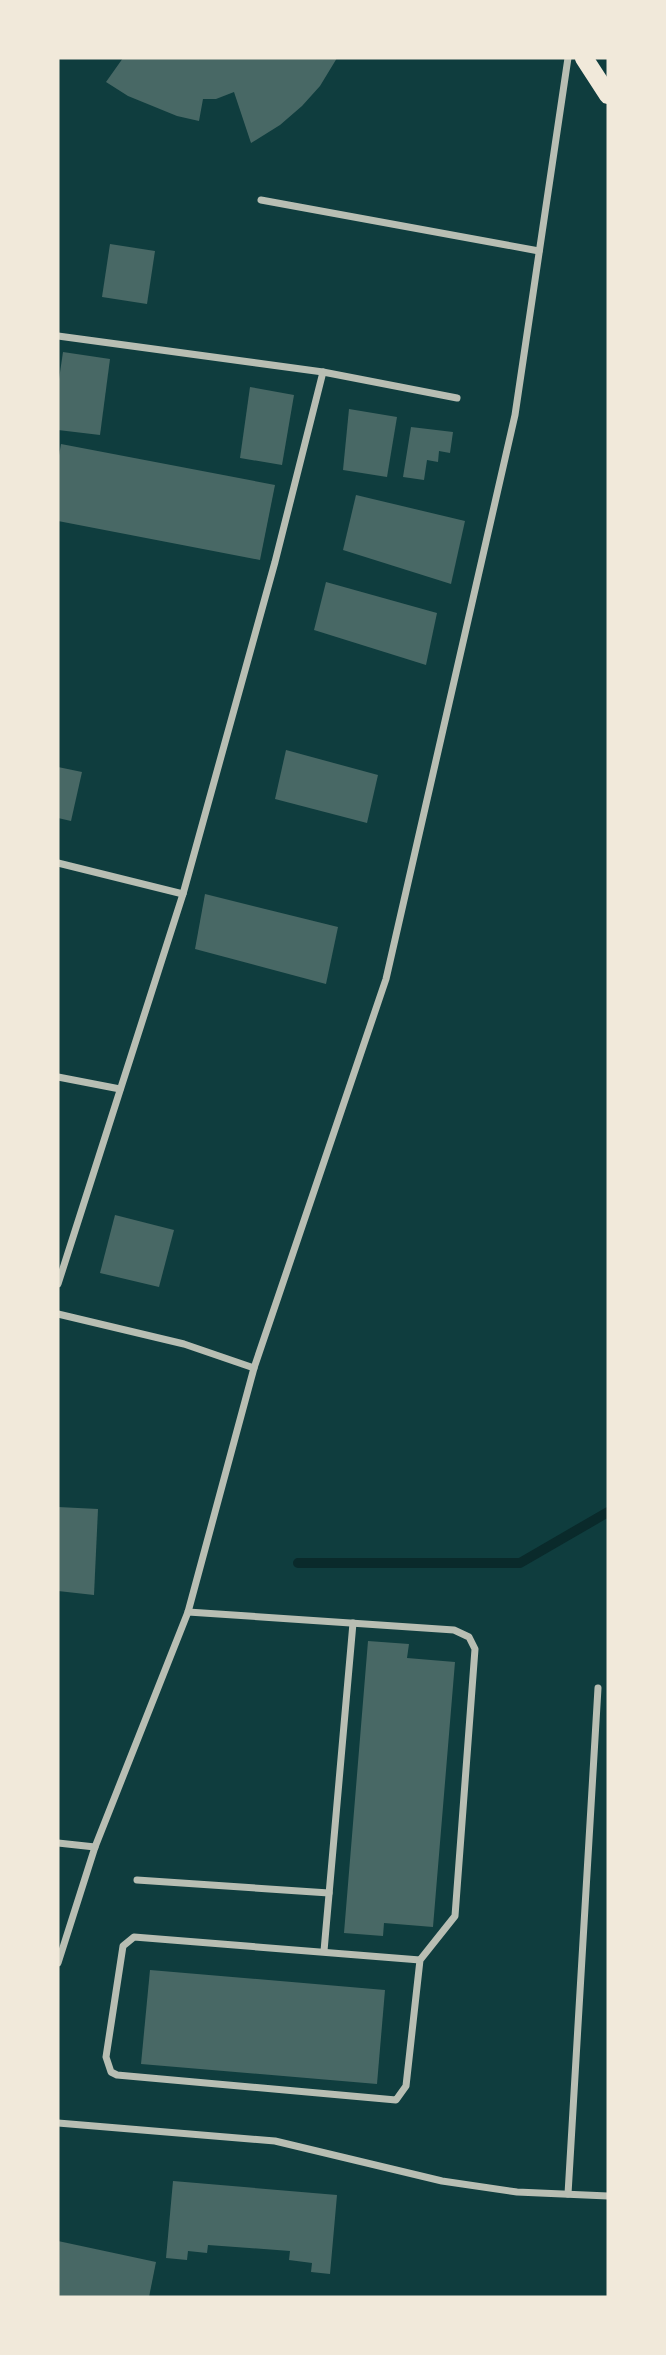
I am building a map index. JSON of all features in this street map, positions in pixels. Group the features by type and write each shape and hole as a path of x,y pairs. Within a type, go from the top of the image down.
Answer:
{"main road":[{"path":"584,58 608,95"}],"street":[{"path":"58,1963 96,1847 188,1612 254,1368 386,979 515,415 568,58"},
{"path":"261,200 539,251"},
{"path":"58,335 323,372 457,398"},
{"path":"58,1284 183,894 275,562 323,372"},
{"path":"58,863 183,894"},
{"path":"58,1077 120,1089"},
{"path":"58,1314 184,1344 254,1368"},
{"path":"188,1612 454,1630 469,1637 475,1649 455,1916 420,1960 406,2086 396,2100 117,2076 107,2065 123,1946 127,1940 134,1937 420,1960"},
{"path":"324,1951 353,1623"},
{"path":"568,2194 598,1688"},
{"path":"58,1843 96,1847"},
{"path":"137,1880 329,1893"},
{"path":"58,2123 275,2141 442,2180 517,2192 608,2196"}],"building":[{"path":"123,58 337,58 320,86 302,106 280,125 251,143 234,92 216,99 203,99 199,121 177,116 128,96 106,82"},
{"path":"110,244 155,251 147,304 102,297"},
{"path":"63,352 110,359 100,435 58,430 58,386"},
{"path":"250,387 294,395 282,465 240,458"},
{"path":"349,409 397,417 387,477 343,470"},
{"path":"411,427 453,432 450,453 439,451 438,462 427,460 424,480 403,477"},
{"path":"61,444 275,485 260,560 58,521 58,461"},
{"path":"356,495 465,521 451,584 343,550"},
{"path":"326,582 437,613 426,665 314,630"},
{"path":"286,750 378,775 367,823 275,799"},
{"path":"58,767 82,772 71,821 58,818"},
{"path":"205,894 338,927 326,984 195,949"},
{"path":"115,1215 174,1230 159,1287 100,1273"},
{"path":"58,1507 98,1509 94,1595 58,1591"},
{"path":"368,1641 409,1644 407,1658 455,1662 433,1927 384,1923 383,1936 344,1933"},
{"path":"150,1970 385,1990 377,2084 141,2064"},
{"path":"173,2181 337,2195 330,2274 311,2272 312,2263 289,2260 290,2251 208,2245 207,2253 188,2251 187,2260 166,2258"},
{"path":"58,2241 156,2262 149,2297 58,2297"}],"waterway":[{"path":"298,1563 520,1563 608,1512"}]}
